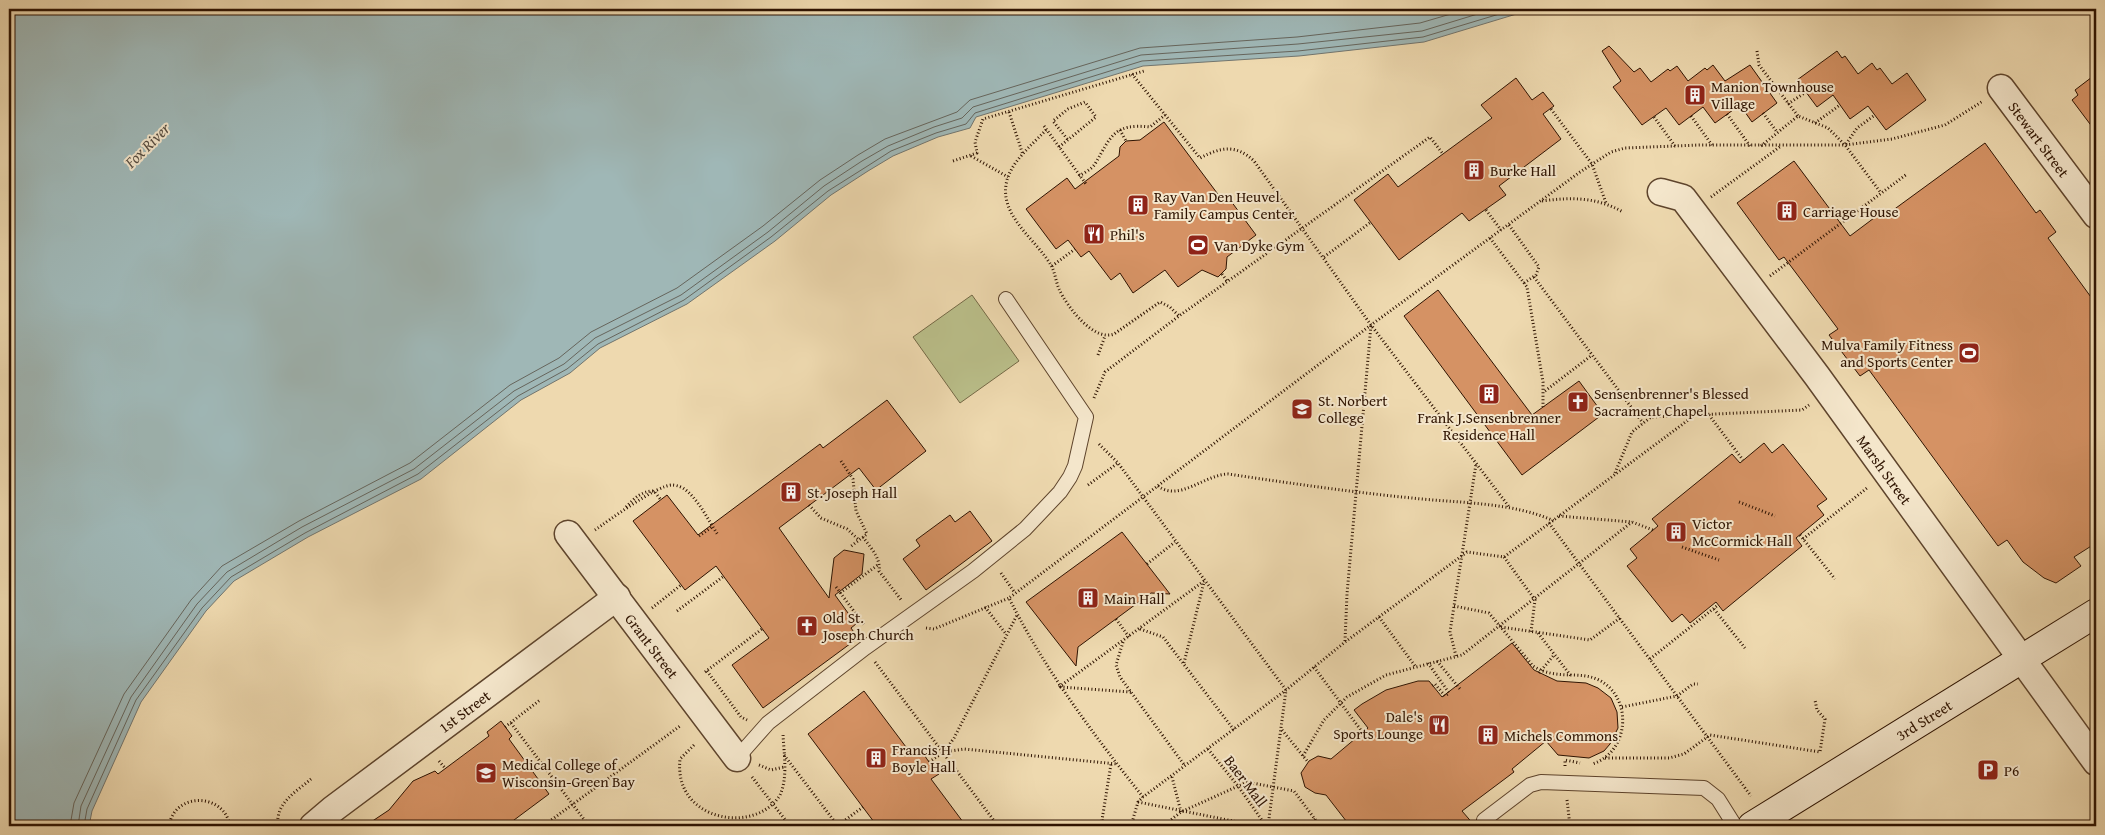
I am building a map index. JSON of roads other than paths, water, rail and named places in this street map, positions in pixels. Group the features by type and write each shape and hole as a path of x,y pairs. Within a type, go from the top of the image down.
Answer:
{"main road":[{"name":"3rd Street","path":"1760,822 2096,613"}],"street":[{"name":"Stewart Street","path":"2001,88 2096,215"},
{"name":"Marsh Street","path":"1661,192 1683,198 1828,391 2096,762"},
{"name":"Grant Street","path":"572,539 737,758"},
{"name":"1st Street","path":"312,826 617,597"}],"lane":[{"path":"737,758 768,723 870,644 1005,546 1060,492 1075,466 1085,422 1006,299"},
{"path":"1484,820 1530,786 1541,782 1704,788 1718,799 1735,826"}],"water":[{"name":"Fox River","path":"9,9 1533,9 1424,42 1299,56 1143,66 976,117 970,128 938,137 893,156 831,195 775,241 687,304 600,348 570,373 521,400 421,479 308,537 234,581 206,611 141,702 92,811 89,826 9,826"},
{"path":"1698,9 1779,9 1710,12"},
{"path":"1957,9 2067,9 2043,13"}],"place":[{"name":"Manion Townhouse Village","path":"1695,95"},
{"name":"Burke Hall","path":"1474,170"},
{"name":"Ray Van Den Heuvel Family Campus Center","path":"1138,205"},
{"name":"Carriage House","path":"1787,211"},
{"name":"Phil's","path":"1094,234"},
{"name":"Van Dyke Gym","path":"1198,245"},
{"name":"Mulva Family Fitness and Sports Center","path":"1969,353"},
{"name":"Frank J.Sensenbrenner Residence Hall","path":"1489,394"},
{"name":"Sensenbrenner's Blessed Sacrament Chapel","path":"1578,402"},
{"name":"St. Norbert College","path":"1302,409"},
{"name":"St. Joseph Hall","path":"791,492"},
{"name":"Victor McCormick Hall","path":"1676,532"},
{"name":"Main Hall","path":"1088,598"},
{"name":"Old St. Joseph Church","path":"807,626"},
{"name":"Dale's Sports Lounge","path":"1439,725"},
{"name":"Michels Commons","path":"1488,735"},
{"name":"Francis H Boyle Hall","path":"876,758"},
{"name":"P6","path":"1988,770"},
{"name":"Medical College of Wisconsin-Green Bay","path":"486,773"}]}
